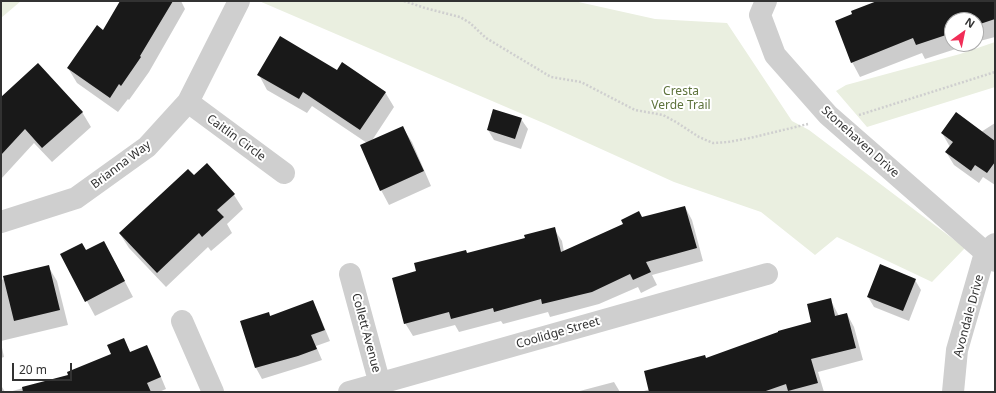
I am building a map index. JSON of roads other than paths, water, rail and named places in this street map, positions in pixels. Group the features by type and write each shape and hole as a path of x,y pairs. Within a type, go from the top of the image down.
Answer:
{"street":[{"name":"Brianna Way","path":"1,222 76,198 147,147 188,102 239,1"},
{"name":"Stonehaven Drive","path":"766,1 760,15 775,55 828,115 992,253"},
{"name":"Caitlin Circle","path":"188,102 284,173"},
{"name":"Avondale Drive","path":"953,392 957,350 992,253"},
{"name":"Collett Avenue","path":"350,274 381,388"},
{"name":"Coolidge Street","path":"349,392 381,388 767,274"},
{"path":"182,321 213,392"}],"park label":[{"name":"Cresta Verde Trail","path":"681,99"}]}
